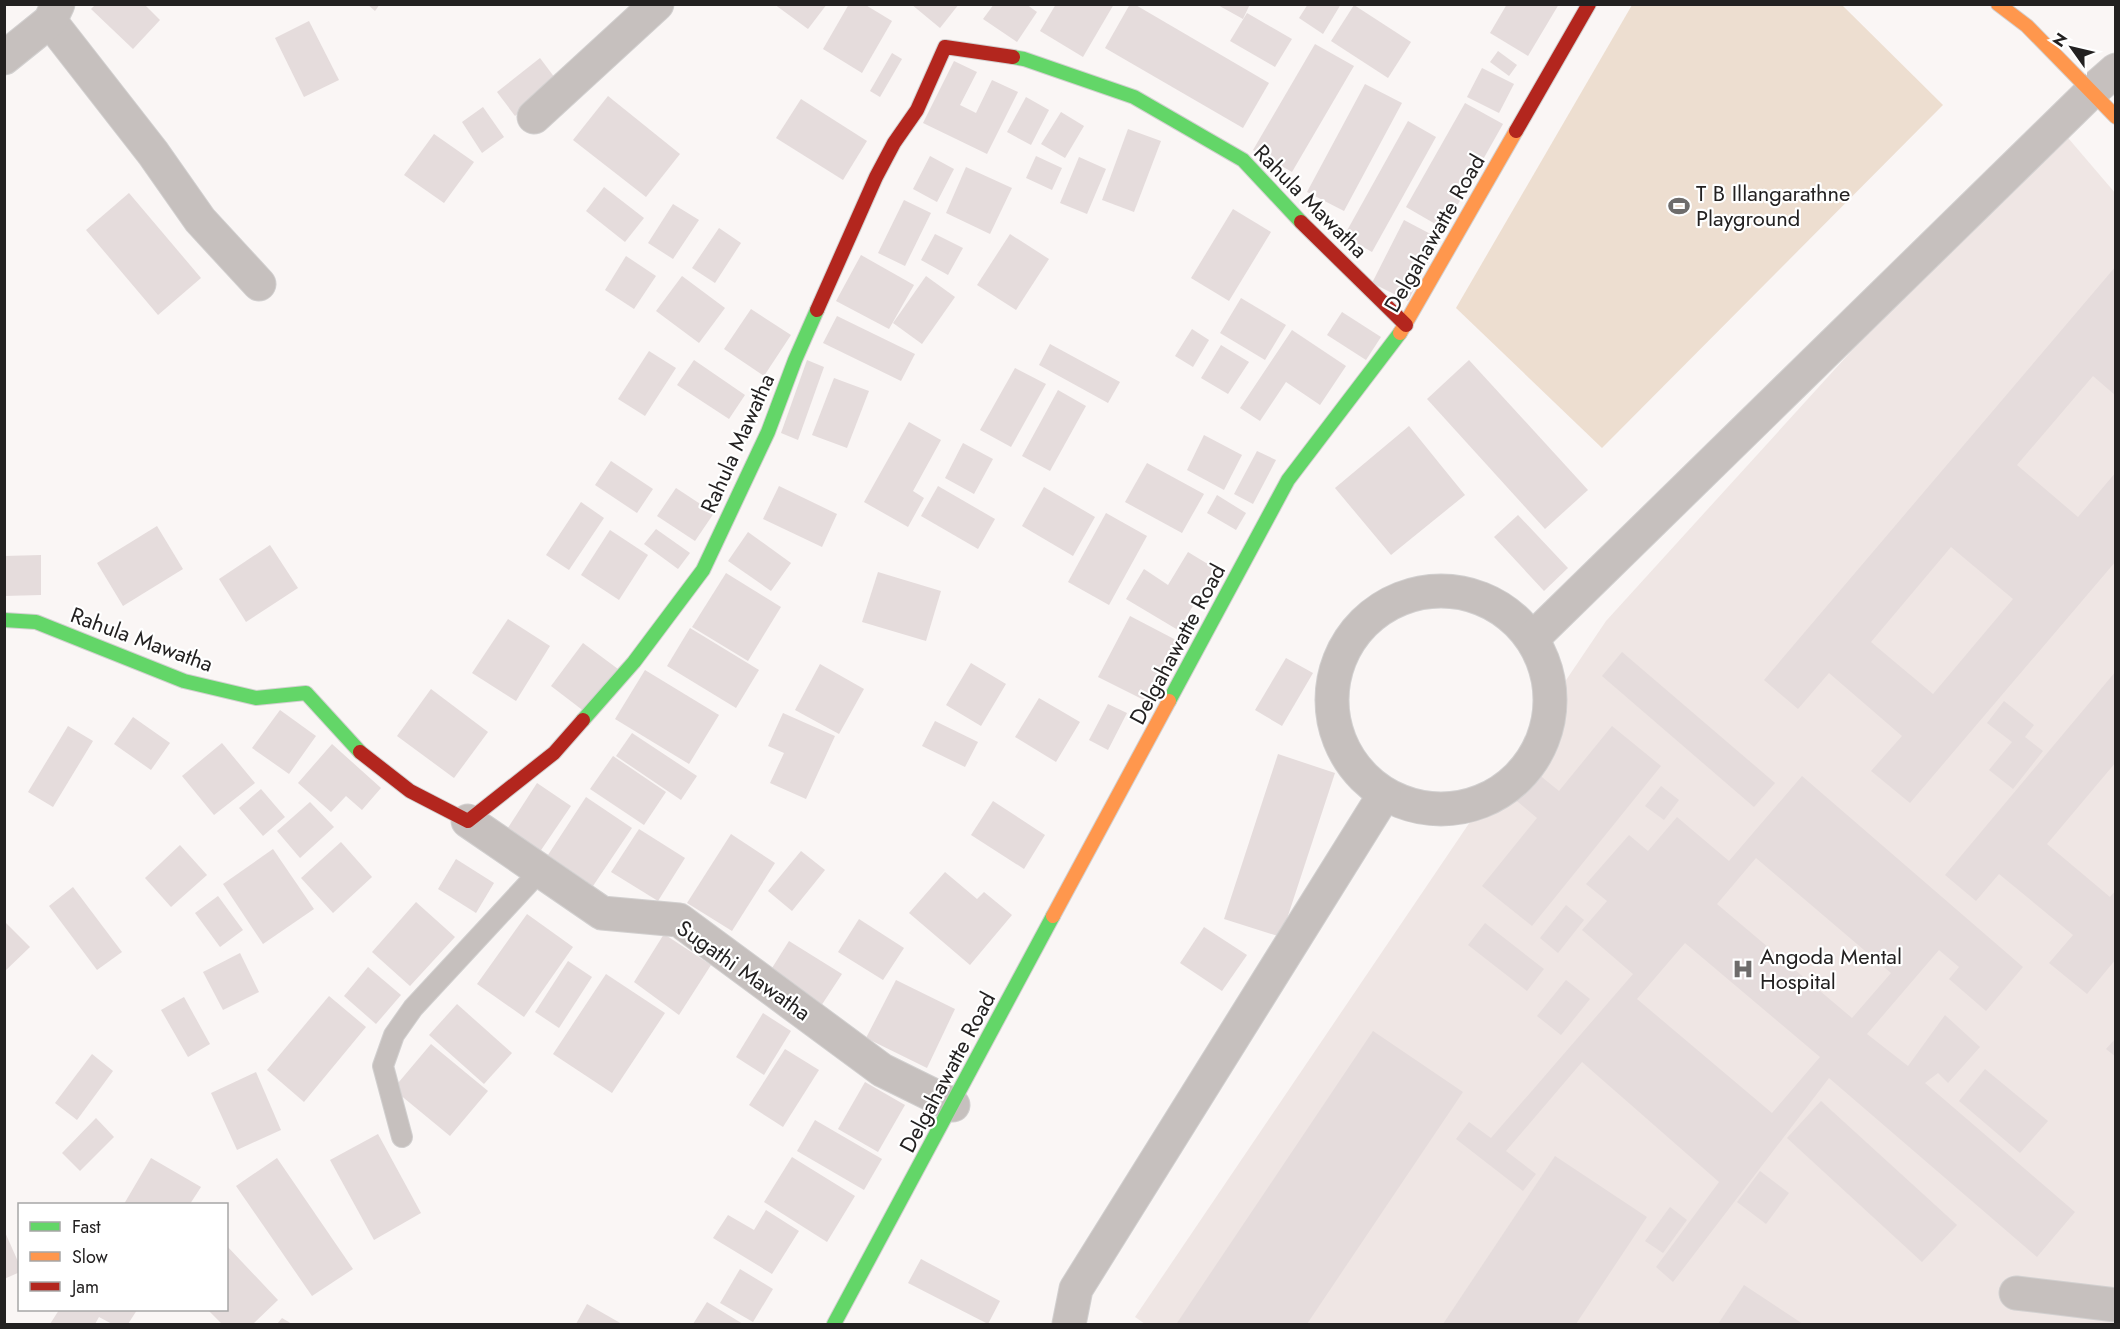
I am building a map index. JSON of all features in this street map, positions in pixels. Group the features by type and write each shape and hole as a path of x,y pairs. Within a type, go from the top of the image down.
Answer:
{"street":[{"path":"534,117 657,4"},
{"name":"Delgahawatte Road","path":"834,1324 1288,480 1406,325 1589,4"},
{"path":"1998,4 2027,26 2115,117"},
{"path":"4,58 54,13 200,220 259,284"},
{"name":"Rahula Mawatha","path":"4,620 36,622 184,681 256,698 306,693 356,749 410,791 468,821 554,753 633,662 703,570 768,432 795,360 876,177 894,142 917,110 945,47 1024,59 1134,97 1243,160 1325,247 1406,325"},
{"path":"1532,639 2115,70"},
{"path":"1442,591 1476,596 1508,614 1532,639 1547,673 1550,709 1540,745 1520,776 1490,798 1455,809 1418,808 1384,795 1357,772 1339,741 1332,706 1335,671 1350,639 1375,613 1406,596 1442,591"},
{"path":"1070,1324 1076,1289 1384,795"},
{"name":"Sugathi Mawatha","path":"468,821 602,913 679,920 882,1070 953,1105"},
{"path":"2016,1293 2115,1305"}],"lane":[{"path":"402,1137 383,1066 394,1035 413,1008 540,871"}],"shaded area":[{"name":"T B Illangarathne Playground","path":"1632,5 1842,5 1943,105 1602,448 1456,308"},
{"name":"Angoda Mental Hospital","path":"2057,125 2116,194 2115,1324 1145,1324 1135,1317 1606,621"}],"building":[{"path":"96,4 144,4 160,20 133,49 91,9"},
{"path":"367,4 380,4 375,11"},
{"path":"774,4 827,4 808,29"},
{"path":"849,4 864,4 892,21 862,73 823,49"},
{"path":"911,4 959,4 940,28"},
{"path":"994,4 1026,4 1037,12 1017,42 983,19"},
{"path":"1056,4 1114,4 1083,57 1040,31"},
{"path":"1130,4 1134,4 1269,83 1243,128 1105,48"},
{"path":"1216,4 1250,4 1243,19"},
{"path":"1308,4 1341,4 1323,34 1299,18"},
{"path":"1507,4 1559,4 1528,56 1490,33"},
{"path":"1354,5 1411,42 1388,78 1331,41"},
{"path":"1247,13 1292,39 1275,67 1230,41"},
{"path":"309,21 339,80 304,97 275,38"},
{"path":"1315,44 1354,66 1292,172 1253,150"},
{"path":"1498,51 1517,65 1509,76 1490,62"},
{"path":"892,53 902,59 880,97 870,91"},
{"path":"540,58 558,82 515,116 497,92"},
{"path":"954,61 977,72 960,105 976,113 992,80 1018,92 987,154 923,123"},
{"path":"1482,68 1514,84 1499,113 1467,97"},
{"path":"1365,84 1402,103 1344,211 1307,192"},
{"path":"608,96 680,154 646,197 573,140"},
{"path":"1026,97 1049,110 1031,145 1007,132"},
{"path":"801,99 867,141 843,180 776,138"},
{"path":"1465,103 1503,124 1444,229 1406,207"},
{"path":"483,107 504,137 482,153 462,122"},
{"path":"1061,112 1084,126 1065,158 1041,144"},
{"path":"1408,121 1436,137 1372,252 1344,236"},
{"path":"1128,129 1161,141 1134,212 1102,200"},
{"path":"434,134 474,162 444,203 404,175"},
{"path":"930,156 954,169 937,202 913,189"},
{"path":"1036,156 1062,168 1052,190 1026,178"},
{"path":"1079,157 1106,169 1087,214 1060,203"},
{"path":"966,167 1012,188 990,234 946,213"},
{"path":"604,187 644,218 625,242 586,211"},
{"path":"129,193 201,278 158,315 86,230"},
{"path":"904,200 931,213 905,266 878,253"},
{"path":"673,204 699,220 673,259 648,243"},
{"path":"1233,209 1271,232 1229,301 1191,278"},
{"path":"1404,220 1440,239 1408,301 1372,283"},
{"path":"719,228 741,243 715,283 692,268"},
{"path":"935,234 963,248 948,275 921,260"},
{"path":"1010,234 1049,259 1016,310 977,285"},
{"path":"861,255 914,285 889,329 836,301"},
{"path":"626,256 656,276 634,309 605,290"},
{"path":"2116,266 2116,396 2093,376 2017,465 2078,517 2116,472 2116,561 1910,803 1871,771 1902,736 1829,673 1798,709 1764,680","holes":["1951,547 2013,599 1933,694 1871,642"]},
{"path":"682,276 725,308 699,343 656,311"},
{"path":"926,276 955,297 922,344 893,323"},
{"path":"1241,298 1286,325 1265,360 1220,333"},
{"path":"751,309 791,335 764,376 724,349"},
{"path":"1342,312 1381,337 1366,360 1327,335"},
{"path":"837,316 915,354 901,381 823,343"},
{"path":"1192,329 1209,340 1193,367 1175,356"},
{"path":"1292,330 1346,366 1320,405 1286,382 1260,421 1240,408"},
{"path":"1050,344 1120,382 1108,403 1039,365"},
{"path":"1221,345 1249,362 1228,394 1201,378"},
{"path":"649,351 676,368 645,416 618,399"},
{"path":"694,360 745,395 729,419 677,385"},
{"path":"807,360 824,367 798,440 781,433"},
{"path":"1469,360 1588,490 1545,529 1427,399"},
{"path":"1015,368 1046,384 1011,447 980,430"},
{"path":"834,378 869,391 847,448 812,435"},
{"path":"1058,390 1086,406 1050,471 1022,456"},
{"path":"909,422 941,440 913,491 924,498 908,527 864,502"},
{"path":"1409,426 1465,495 1391,555 1335,488"},
{"path":"1204,435 1242,455 1224,490 1187,470"},
{"path":"963,443 993,459 974,494 945,478"},
{"path":"1257,451 1276,460 1253,504 1234,494"},
{"path":"611,461 653,489 637,513 595,485"},
{"path":"1147,463 1204,494 1182,533 1125,502"},
{"path":"779,486 837,514 822,547 763,519"},
{"path":"938,486 995,519 978,549 921,516"},
{"path":"1044,487 1095,517 1073,556 1022,526"},
{"path":"676,488 714,513 695,541 657,516"},
{"path":"1217,495 1246,513 1236,530 1207,513"},
{"path":"581,502 604,518 569,570 546,555"},
{"path":"1106,513 1147,536 1109,605 1068,582"},
{"path":"1518,515 1568,568 1544,591 1494,537"},
{"path":"157,526 183,569 123,606 97,563"},
{"path":"656,529 690,553 678,569 644,544"},
{"path":"610,530 648,555 619,600 581,575"},
{"path":"748,532 791,563 771,591 728,561"},
{"path":"270,545 298,588 246,622 219,579"},
{"path":"1188,552 1216,569 1178,630 1126,599 1144,569 1168,585"},
{"path":"41,555 41,595 4,596 4,556"},
{"path":"878,572 941,591 926,641 862,622"},
{"path":"726,573 781,607 748,661 692,627"},
{"path":"1130,616 1176,640 1144,700 1098,677"},
{"path":"508,619 550,646 516,701 472,673"},
{"path":"690,628 759,670 736,708 667,666"},
{"path":"583,643 618,669 585,712 551,686"},
{"path":"1622,652 1775,783 1754,807 1602,676"},
{"path":"1286,658 1313,673 1282,726 1255,710"},
{"path":"971,663 1006,684 981,726 946,705"},
{"path":"820,664 864,689 839,734 795,710"},
{"path":"645,670 719,715 689,764 615,719"},
{"path":"2116,671 2116,762 2047,844 2110,897 2116,890 2116,959 2087,994 2049,963 2073,935 1999,874 1976,901 1945,875"},
{"path":"431,689 488,732 454,778 397,736"},
{"path":"1039,698 1080,722 1056,762 1015,737"},
{"path":"2004,701 2034,725 2025,737 2043,751 2013,789 1989,770 2012,742 1987,723"},
{"path":"1108,704 1127,713 1108,750 1089,740"},
{"path":"280,710 316,736 289,774 252,748"},
{"path":"783,713 835,736 806,799 770,783 784,753 768,746"},
{"path":"133,717 170,743 151,770 114,744"},
{"path":"935,721 978,742 965,767 922,746"},
{"path":"68,726 93,741 53,807 28,792"},
{"path":"1612,726 1661,766 1532,926 1482,886 1537,818 1511,796 1532,769 1559,791"},
{"path":"632,733 697,776 681,800 616,756"},
{"path":"222,743 255,783 214,815 182,776"},
{"path":"332,744 381,788 362,810 346,796 331,812 298,783"},
{"path":"1278,754 1335,773 1281,937 1224,919"},
{"path":"613,756 666,792 644,825 590,789"},
{"path":"1802,776 2023,967 1986,1011 1949,979 1959,967 1939,950 1867,1034 1908,1066 1945,1015 1980,1047 1948,1083 1938,1073 1925,1083 2075,1212 2037,1257 1829,1078 1673,1282 1656,1267 1719,1182 1582,1062 1506,1151 1536,1174 1523,1191 1456,1139 1469,1122 1491,1138 1633,974 1582,930 1607,901 1586,884 1629,835 1648,851 1677,817 1729,861","holes":["1756,858 1891,973 1852,1018 1717,904","1685,943 1820,1057 1772,1113 1637,999"]},
{"path":"537,783 571,806 535,859 502,837"},
{"path":"1661,786 1679,800 1664,820 1645,806"},
{"path":"261,789 285,817 263,836 239,808"},
{"path":"586,797 632,828 593,886 548,855"},
{"path":"993,801 1045,835 1024,869 971,835"},
{"path":"310,802 334,827 300,858 277,831"},
{"path":"639,829 685,858 658,901 611,872"},
{"path":"731,834 775,863 732,931 687,903"},
{"path":"341,842 372,877 333,913 301,878"},
{"path":"180,845 207,875 171,907 145,878"},
{"path":"273,849 314,909 263,944 223,884"},
{"path":"801,851 825,870 792,911 768,891"},
{"path":"456,859 494,883 476,913 438,889"},
{"path":"945,872 977,899 984,892 1012,915 970,965 909,913"},
{"path":"73,887 122,952 97,970 49,906"},
{"path":"218,896 243,930 220,947 195,913"},
{"path":"416,902 455,937 410,986 372,952"},
{"path":"1566,905 1584,920 1558,953 1540,938"},
{"path":"527,914 573,947 524,1017 477,984"},
{"path":"859,919 904,948 883,980 838,952"},
{"path":"4,921 30,947 4,972"},
{"path":"1485,923 1544,969 1527,991 1468,945"},
{"path":"1204,927 1247,955 1222,991 1180,963"},
{"path":"664,934 711,965 679,1015 634,982"},
{"path":"789,941 842,974 819,1009 767,976"},
{"path":"240,953 259,992 223,1010 203,972"},
{"path":"568,961 592,977 559,1028 535,1012"},
{"path":"368,967 401,995 376,1024 344,996"},
{"path":"606,974 665,1013 612,1093 553,1054"},
{"path":"896,980 955,1009 927,1068 866,1038"},
{"path":"1566,980 1590,999 1561,1035 1537,1016"},
{"path":"329,996 366,1027 304,1102 267,1070"},
{"path":"184,997 210,1044 188,1057 161,1010"},
{"path":"457,1004 512,1053 484,1084 429,1035"},
{"path":"763,1013 791,1031 764,1075 736,1057"},
{"path":"1373,1031 1463,1092 1307,1324 1177,1323"},
{"path":"2116,1038 2116,1057 2106,1049"},
{"path":"431,1044 488,1091 450,1136 393,1089"},
{"path":"785,1049 819,1070 783,1127 749,1105"},
{"path":"92,1054 113,1071 77,1120 55,1103"},
{"path":"1985,1069 2048,1121 2020,1153 1959,1101"},
{"path":"256,1072 281,1130 237,1150 211,1093"},
{"path":"865,1082 905,1105 878,1152 838,1129"},
{"path":"1821,1101 1957,1225 1922,1262 1787,1138"},
{"path":"96,1118 114,1137 80,1171 62,1153"},
{"path":"815,1120 882,1159 864,1190 797,1151"},
{"path":"378,1134 421,1213 374,1240 330,1160"},
{"path":"1555,1156 1647,1217 1576,1324 1443,1324"},
{"path":"792,1157 855,1196 827,1242 764,1202"},
{"path":"151,1158 201,1187 191,1203 125,1203"},
{"path":"277,1158 353,1269 312,1296 236,1186"},
{"path":"1760,1171 1789,1193 1766,1224 1737,1202"},
{"path":"1670,1207 1687,1220 1663,1253 1645,1241"},
{"path":"766,1210 799,1231 772,1274 713,1238 728,1215 754,1230"},
{"path":"4,1230 18,1262 18,1273 4,1279"},
{"path":"228,1247 278,1300 253,1324 222,1324 209,1311 228,1311"},
{"path":"921,1259 1000,1301 988,1324 908,1283"},
{"path":"740,1269 773,1289 753,1322 720,1303"},
{"path":"1744,1285 1803,1324 1718,1324"},
{"path":"707,1302 743,1324 693,1324"},
{"path":"587,1304 622,1324 576,1324"},
{"path":"58,1311 136,1311 128,1324 112,1324 99,1317 95,1324 50,1324"},
{"path":"282,1318 292,1324 277,1324"}],"traffic: fast":[{"path":"1013,57 1134,97 1243,160 1301,222"},
{"path":"583,720 634,662 703,570 768,432 817,310"},
{"path":"1169,701 1288,480 1400,333"},
{"path":"4,620 36,622 184,681 256,698 306,693 360,752"},
{"path":"834,1324 1053,916"}],"traffic: slow":[{"path":"1998,4 2027,26 2116,117"},
{"path":"1400,333 1516,131"},
{"path":"1053,916 1169,701"}],"traffic: jam":[{"path":"1516,131 1589,4"},
{"path":"817,310 876,177 894,143 917,110 945,47 1013,57"},
{"path":"1301,222 1406,325"},
{"path":"360,752 410,791 468,821 554,753 583,720"}],"place":[{"name":"T B Illangarathne Playground","path":"1679,206"},
{"name":"Angoda Mental Hospital","path":"1743,969"}]}
